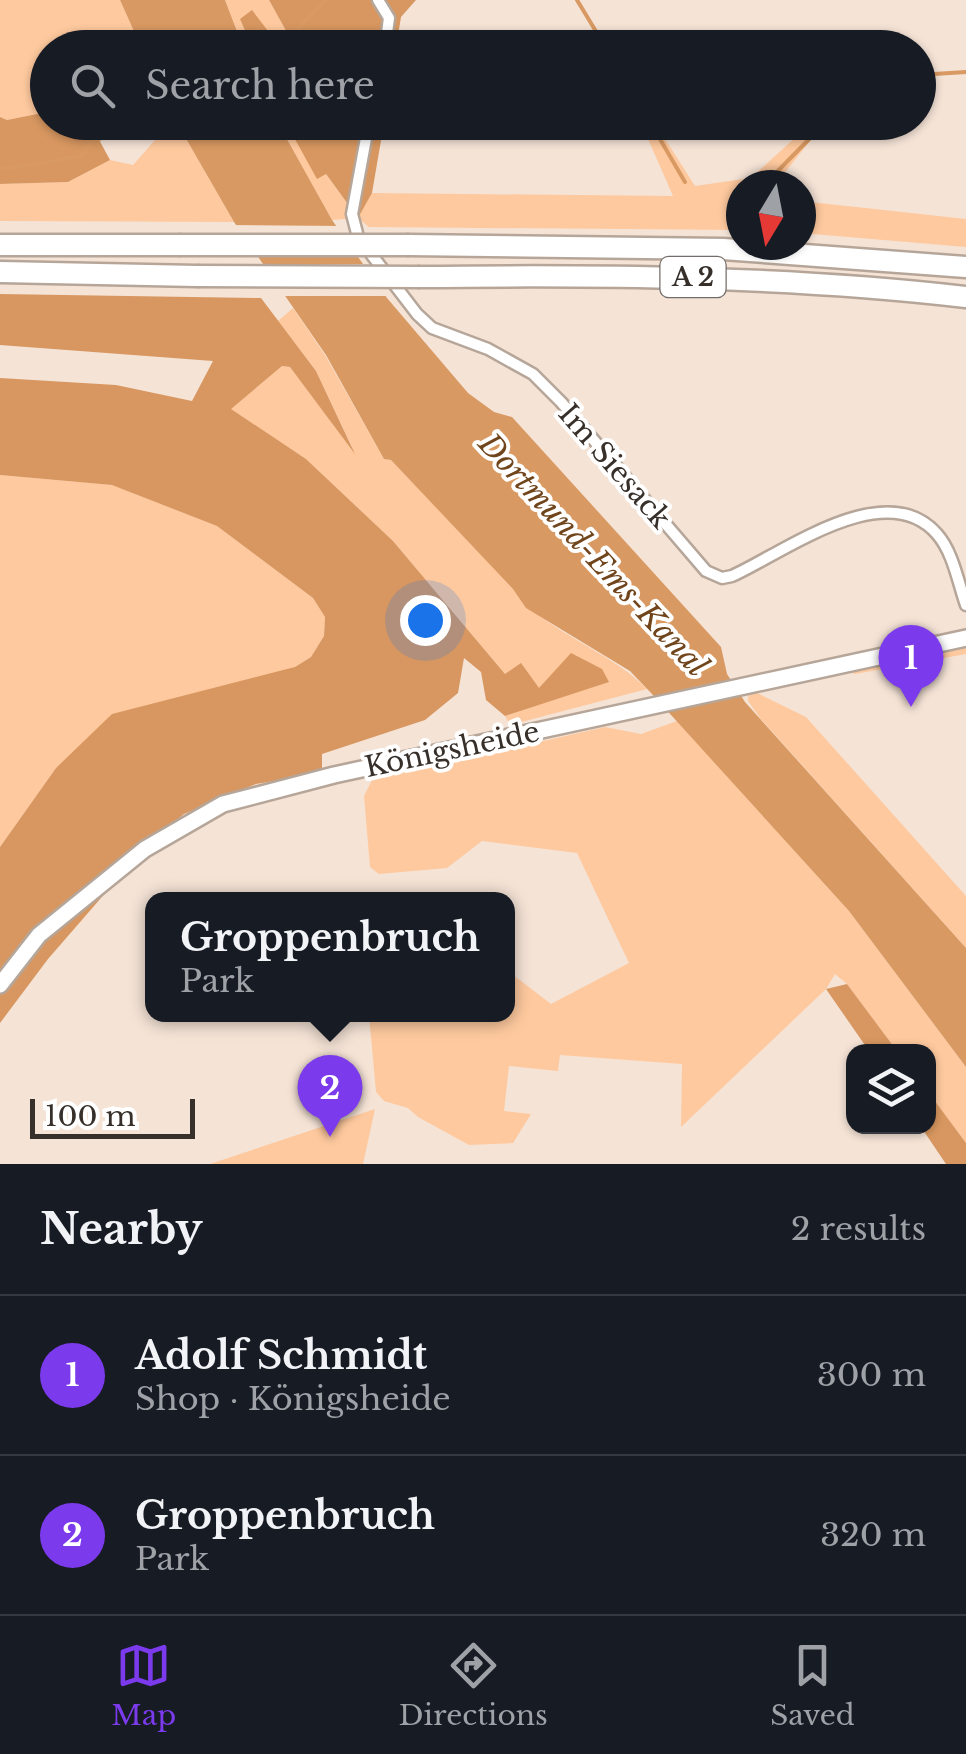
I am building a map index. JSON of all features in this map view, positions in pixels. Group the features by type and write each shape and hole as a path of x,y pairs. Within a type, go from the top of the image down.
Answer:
{"highway":[{"name":"A 2","path":"0,245 723,249 966,267"},
{"name":"A 2","path":"0,272 721,278 827,283 966,297"}],"main road":[{"name":"Königsheide","path":"0,985 38,935 145,849 222,804 315,780 966,638"}],"street":[{"path":"378,0 389,18 388,30"},
{"name":"Im Siesack","path":"366,140 352,214 358,237 374,258 432,328 488,349 533,374 562,402 706,571 722,578 732,576 834,524 869,512 887,512 920,521 936,532 949,555 966,605"}],"shaded area":[{"path":"0,0 120,0 133,30 30,30 30,115 7,120 0,117"},
{"path":"225,0 269,0 286,30 266,30 240,19 245,30 236,30"},
{"path":"269,0 416,0 401,17 399,30 286,30"},
{"path":"252,10 267,30 245,30 240,19"},
{"path":"30,115 30,140 99,140 110,160 68,182 0,184 0,117 7,120"},
{"path":"155,140 187,140 234,222 0,221 0,184 68,182 110,160 133,165"},
{"path":"287,140 296,140 318,178 325,173 358,218 332,220"},
{"path":"295,140 381,140 372,193 358,218 326,174 317,179"},
{"path":"648,140 666,140 695,186 726,182 726,230 369,227 358,218 372,193 673,196"},
{"path":"792,140 811,140 787,170 760,170"},
{"path":"816,203 966,219 966,247 816,234"},
{"path":"0,294 261,298 316,371 355,454 290,367 282,366 231,409 306,459 393,541 505,674 521,663 539,688 571,653 602,669 609,682 505,716 486,700 481,672 464,658 458,693 425,720 322,754 322,773 256,784 184,814 147,845 48,959 0,1023 0,847 56,768 112,714 295,667 311,657 324,636 325,617 313,598 217,526 112,485 0,475 0,378 116,385 192,401 213,361 0,345"},
{"path":"293,308 325,355 384,459 391,460 525,603 647,689 510,725 505,716 609,681 539,688 505,674 393,541 306,459 230,409 282,366 290,367 353,449 316,371 278,321"},
{"path":"0,475 113,485 217,526 313,598 325,617 324,636 311,657 295,667 56,768 0,847"},
{"path":"966,644 966,654 855,674 849,671"},
{"path":"749,689 806,717 966,896 966,948 760,718 748,701"},
{"path":"677,721 849,911 966,1067 966,1143 936,1102 936,1044 892,1044 847,984 835,974 826,989 681,1127 682,1064 560,1055 558,1071 509,1066 504,1111 531,1114 513,1143 469,1145 408,1108 384,1101 376,1092 370,1022 515,1022 515,976 551,1004 629,963 577,853 482,841 447,868 379,874 370,867 364,796 372,780 605,727 641,734"},
{"path":"847,984 892,1044 864,1044 826,989"},
{"path":"936,1102 966,1143 966,1164 946,1164 926,1134 936,1134"},
{"path":"375,1109 363,1164 210,1164"}],"water":[{"path":"120,0 225,0 236,30 133,30"},
{"name":"Dortmund-Ems-Kanal","path":"187,140 287,140 332,220 387,298 468,393 494,412 512,417 721,647 727,674 745,702 966,948 966,1067 849,911 630,671 526,608 513,589 391,460 384,459 326,355 234,222"}],"pier":[{"path":"231,225 342,226 364,257 252,257"},
{"path":"257,264 370,264 393,296 278,296"}],"waterway":[{"path":"296,30 326,0"},
{"path":"577,0 595,30"},
{"path":"936,74 966,72"},
{"path":"0,168 81,156 95,140"},
{"path":"660,140 685,182"},
{"path":"779,170 808,140"}],"place":[{"name":"Adolf Schmidt","path":"911,707"},
{"name":"Groppenbruch","path":"330,1137"}]}
